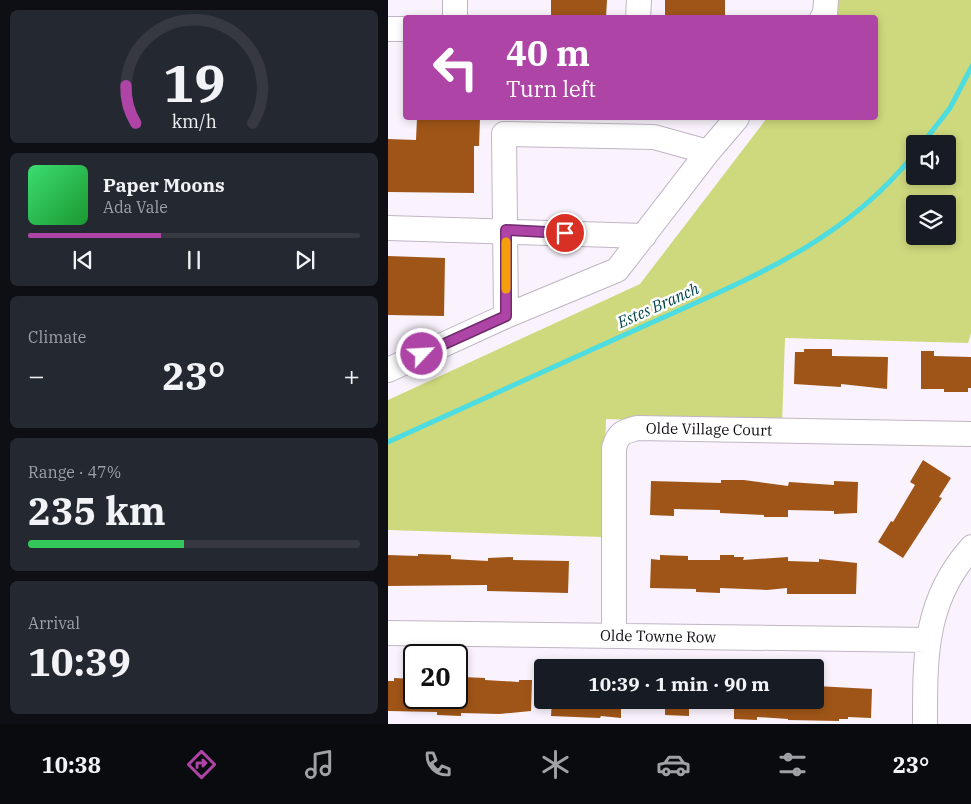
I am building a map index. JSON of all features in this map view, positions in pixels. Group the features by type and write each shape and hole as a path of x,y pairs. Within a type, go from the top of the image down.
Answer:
{"street":[{"path":"455,0 455,15"},
{"path":"638,0 638,15"},
{"path":"824,15 826,0"},
{"path":"388,29 403,29"},
{"path":"388,370 506,316 617,270 708,152 735,120"},
{"path":"506,316 504,126 635,127 654,137 708,152"},
{"path":"388,228 506,230 644,236"},
{"name":"Olde Village Court","path":"614,636 614,448 617,437 625,431 637,428 972,434"},
{"path":"925,724 925,670 928,640 935,608 950,576 972,547"},
{"name":"Olde Towne Row","path":"388,633 928,640"}],"green space":[{"path":"836,0 971,0 972,330 968,343 785,338 782,425 606,419 602,537 388,530 388,400 640,284 765,120 878,120 878,15 835,15"}],"building":[{"path":"551,0 607,0 606,15 551,15"},
{"path":"665,0 725,0 725,15 665,15"},
{"path":"417,120 480,120 479,146 474,146 474,193 388,192 388,139 416,140"},
{"path":"388,256 445,258 444,316 388,315"},
{"path":"804,349 832,349 832,356 888,357 887,389 841,384 841,387 794,384 795,352 804,352"},
{"path":"921,351 934,351 934,356 972,357 972,388 968,388 968,392 944,392 944,389 921,389"},
{"path":"923,460 951,478 939,497 942,498 903,558 878,542 891,521 893,522 915,485 910,482"},
{"path":"721,480 744,480 788,486 789,482 834,485 834,481 858,482 857,513 834,514 834,511 788,510 788,517 764,517 764,515 720,513 720,510 674,509 674,516 650,515 651,481 721,483"},
{"path":"418,554 451,555 451,559 488,561 488,558 513,557 513,560 569,561 568,593 487,591 487,585 388,586 388,555 418,556"},
{"path":"660,555 688,556 688,560 720,560 720,555 734,555 734,557 744,557 743,560 788,557 788,561 819,562 819,559 857,563 856,594 787,594 787,588 767,590 720,588 720,593 696,592 696,589 650,588 651,559 660,560"},
{"path":"468,677 519,682 519,680 532,680 531,711 499,714 461,713 461,716 437,715 437,712 388,711 388,681 394,681 394,678 403,678 403,709 468,709"},
{"path":"824,686 872,689 871,718 848,717 848,719 839,719 839,721 757,717 757,720 734,719 734,709 824,709"},
{"path":"551,709 621,709 621,718 551,716"},
{"path":"665,709 689,709 689,716 665,715"}],"waterway":[{"name":"Estes Branch","path":"929,135 950,108 972,66"},
{"name":"Estes Branch","path":"388,442 748,279 821,238 854,214 885,186 906,163"}],"slow traffic":[{"path":"506,242 506,289"}],"route":[{"path":"422,354 506,316 506,230 565,233"}]}
